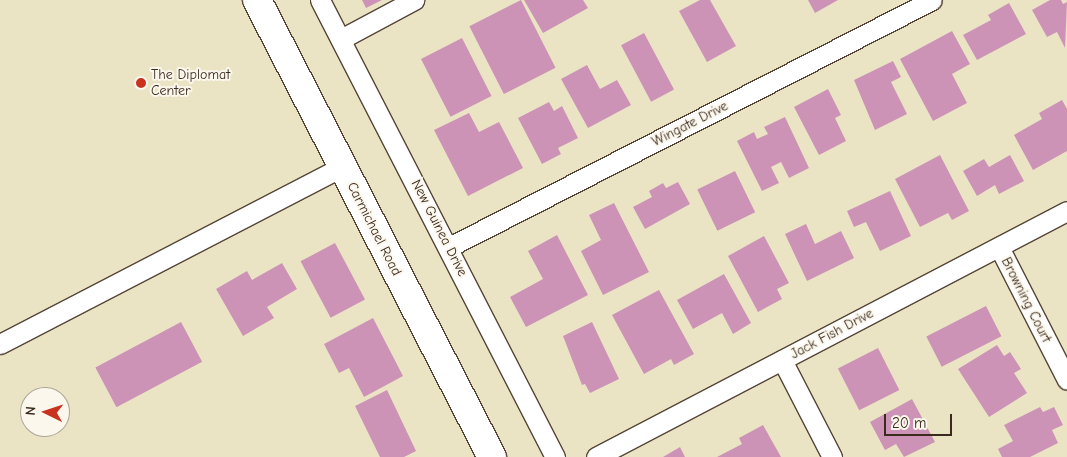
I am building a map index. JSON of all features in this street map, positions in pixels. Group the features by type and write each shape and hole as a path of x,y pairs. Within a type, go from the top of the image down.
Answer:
{"main road":[{"name":"Carmichael Road","path":"257,0 491,457"}],"street":[{"name":"New Guinea Drive","path":"320,0 449,247 555,457"},
{"path":"341,39 414,0"},
{"name":"Wingate Drive","path":"449,247 932,0"},
{"path":"0,344 342,167"},
{"name":"Jack Fish Drive","path":"596,457 1067,211"},
{"name":"Browning Court","path":"999,247 1067,380"},
{"path":"782,360 832,457"}],"building":[{"path":"362,0 382,0 366,8"},
{"path":"521,0 556,68 504,94 469,26"},
{"path":"524,0 583,0 588,8 543,33"},
{"path":"700,0 710,0 736,46 707,62 679,11"},
{"path":"808,0 838,0 815,13"},
{"path":"1050,0 1061,0 1063,4 1067,2 1065,48 1057,32 1047,37 1032,10"},
{"path":"1009,3 1026,34 977,60 963,35 991,20 988,15"},
{"path":"952,31 970,64 952,74 967,103 933,121 900,59"},
{"path":"644,33 674,90 651,102 621,45"},
{"path":"462,38 492,96 451,117 421,59"},
{"path":"893,61 901,77 891,82 907,114 875,130 854,80"},
{"path":"587,65 600,89 617,80 631,105 588,128 561,79"},
{"path":"828,89 841,115 835,118 846,141 819,155 794,107"},
{"path":"1062,100 1067,109 1067,151 1033,170 1014,135 1042,119 1039,113"},
{"path":"549,102 554,111 562,106 578,138 558,148 561,154 542,164 518,118"},
{"path":"469,113 479,132 499,122 523,168 468,196 434,130"},
{"path":"785,117 809,168 789,178 781,162 771,167 779,183 762,191 737,141 754,132 757,139 768,134 764,127"},
{"path":"940,155 969,211 952,220 948,213 920,227 895,179"},
{"path":"1010,155 1024,181 999,194 995,185 977,196 963,171 984,159 989,167"},
{"path":"735,171 755,212 717,231 697,189"},
{"path":"678,182 690,204 645,229 633,207 652,197 649,191 663,183 666,188"},
{"path":"890,191 911,236 880,251 866,222 854,227 847,211"},
{"path":"614,203 649,272 603,295 581,251 601,240 589,215"},
{"path":"806,224 815,244 841,231 854,258 807,281 785,234"},
{"path":"557,235 588,295 526,327 510,297 543,279 528,251"},
{"path":"764,236 789,283 777,289 782,299 758,312 728,256"},
{"path":"335,243 365,300 331,318 301,261"},
{"path":"282,263 297,289 267,307 274,318 243,336 216,289 247,271 252,280"},
{"path":"724,274 751,323 733,334 722,313 693,329 677,300"},
{"path":"659,290 694,354 674,365 671,359 644,374 612,315"},
{"path":"986,306 1001,336 942,367 926,336"},
{"path":"373,318 403,376 364,397 349,368 339,373 324,344"},
{"path":"181,322 202,362 116,407 95,368"},
{"path":"592,322 619,379 590,393 585,384 582,385 563,336"},
{"path":"997,345 1004,356 1010,352 1021,369 1014,373 1027,393 989,417 958,369"},
{"path":"878,348 899,390 859,410 838,368"},
{"path":"387,390 416,451 404,457 380,457 355,406"},
{"path":"912,399 935,442 904,457 896,444 885,450 870,422"},
{"path":"1040,407 1043,412 1054,407 1063,425 1052,430 1058,443 1030,457 1002,457 998,449 1013,441 1004,425"},
{"path":"763,425 781,457 717,457 742,444 739,438"},
{"path":"680,447 685,457 663,457"}],"place":[{"name":"The Diplomat Center","path":"141,83"}]}
